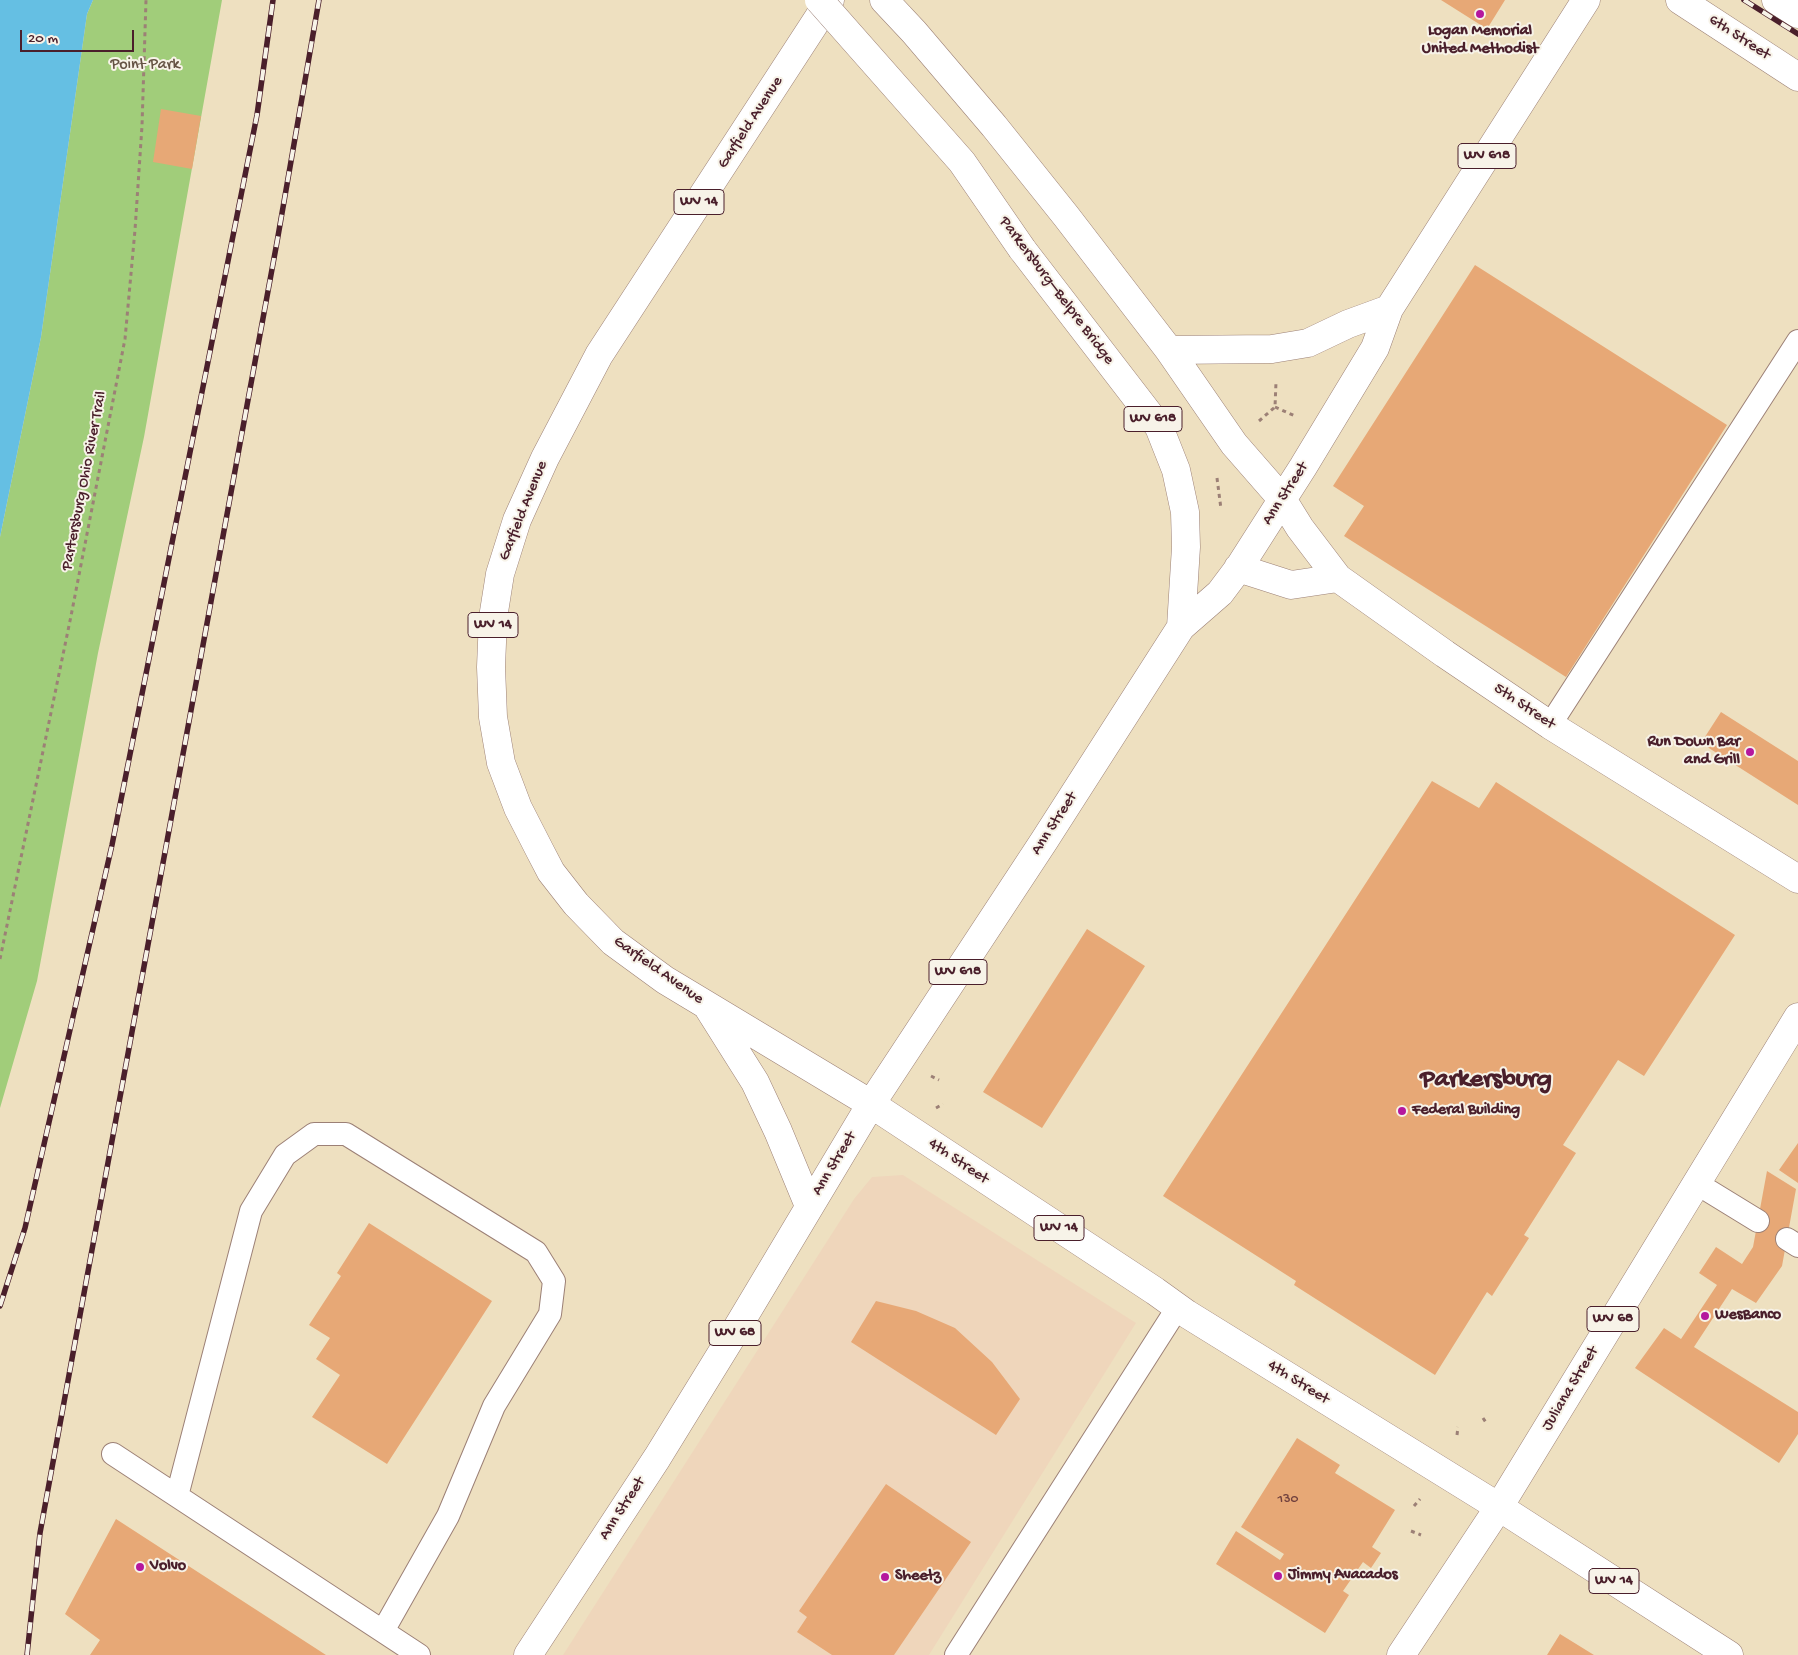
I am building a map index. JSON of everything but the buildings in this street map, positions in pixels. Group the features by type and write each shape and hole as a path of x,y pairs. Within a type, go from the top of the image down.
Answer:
{"main road":[{"name":"Parkersburg–Belpre Bridge","path":"819,0 962,162 1022,249 1159,427 1176,470 1185,512 1186,547 1181,628"},
{"name":"Garfield Avenue","path":"830,0 599,355 545,458 517,520 500,574 493,618 491,667 493,718 502,763 518,808 551,872 576,904 613,942 665,980 871,1104"},
{"path":"884,0 994,126 1066,216 1168,350 1234,444 1282,499"},
{"name":"Ann Street","path":"528,1655 657,1458 871,1104 1181,628 1220,593 1303,467 1374,348 1388,309 1586,0"},
{"name":"6th Street","path":"1680,0 1798,77"},
{"path":"1776,0 1798,14"},
{"path":"1168,350 1272,350 1308,343 1348,324 1388,309"},
{"name":"5th Street","path":"1282,499 1300,528 1338,578 1444,654 1550,725 1798,879"},
{"path":"1238,568 1291,585 1338,578"},
{"path":"706,1005 755,1082 778,1131 809,1206"},
{"name":"Juliana Street","path":"1401,1655 1498,1507 1798,1017"},
{"name":"4th Street","path":"871,1104 1178,1307 1498,1507 1729,1655"}],"lane":[{"path":"1550,725 1798,341"},
{"path":"177,1496 251,1211 285,1155 314,1134 346,1134 536,1252 554,1281 550,1314 494,1406 448,1516 383,1632"},
{"path":"1696,1183 1758,1221"},
{"path":"956,1655 1178,1307"},
{"path":"113,1454 419,1655"}],"path":[{"name":"Partersburg Ohio River Trail","path":"0,959 71,616 125,339 141,135 146,0"},
{"path":"1259,421 1275,407 1276,379"},
{"path":"1275,407 1298,418"},
{"path":"931,1076 939,1080"},
{"path":"1483,1418 1488,1424"},
{"path":"1457,1435 1458,1427"},
{"path":"1414,1506 1420,1498"},
{"path":"1411,1531 1421,1535"}],"shaded area":[{"path":"903,1175 1136,1323 929,1655 563,1655 854,1199 872,1177"}],"green space":[{"name":"Point Park","path":"93,0 222,0 144,437 98,653 37,981 0,1108 0,537 41,337 87,14"}],"water":[{"path":"0,0 93,0 87,14 41,337 0,537"}],"railway":[{"path":"0,1306 25,1228 112,845 257,115 273,0"},
{"path":"27,1655 40,1533 277,242 319,0"},
{"path":"1744,0 1798,34"}],"place":[{"name":"Logan Memorial United Methodist","path":"1480,14"},
{"name":"Run Down Bar and Grill","path":"1750,752"},
{"name":"Federal Building","path":"1402,1111"},
{"name":"WesBanco","path":"1705,1316"},
{"name":"Volvo","path":"140,1567"},
{"name":"Jimmy Avacados","path":"1278,1576"},
{"name":"Sheetz","path":"885,1577"}],"district":[{"name":"Parkersburg","path":"1486,1081"}]}
